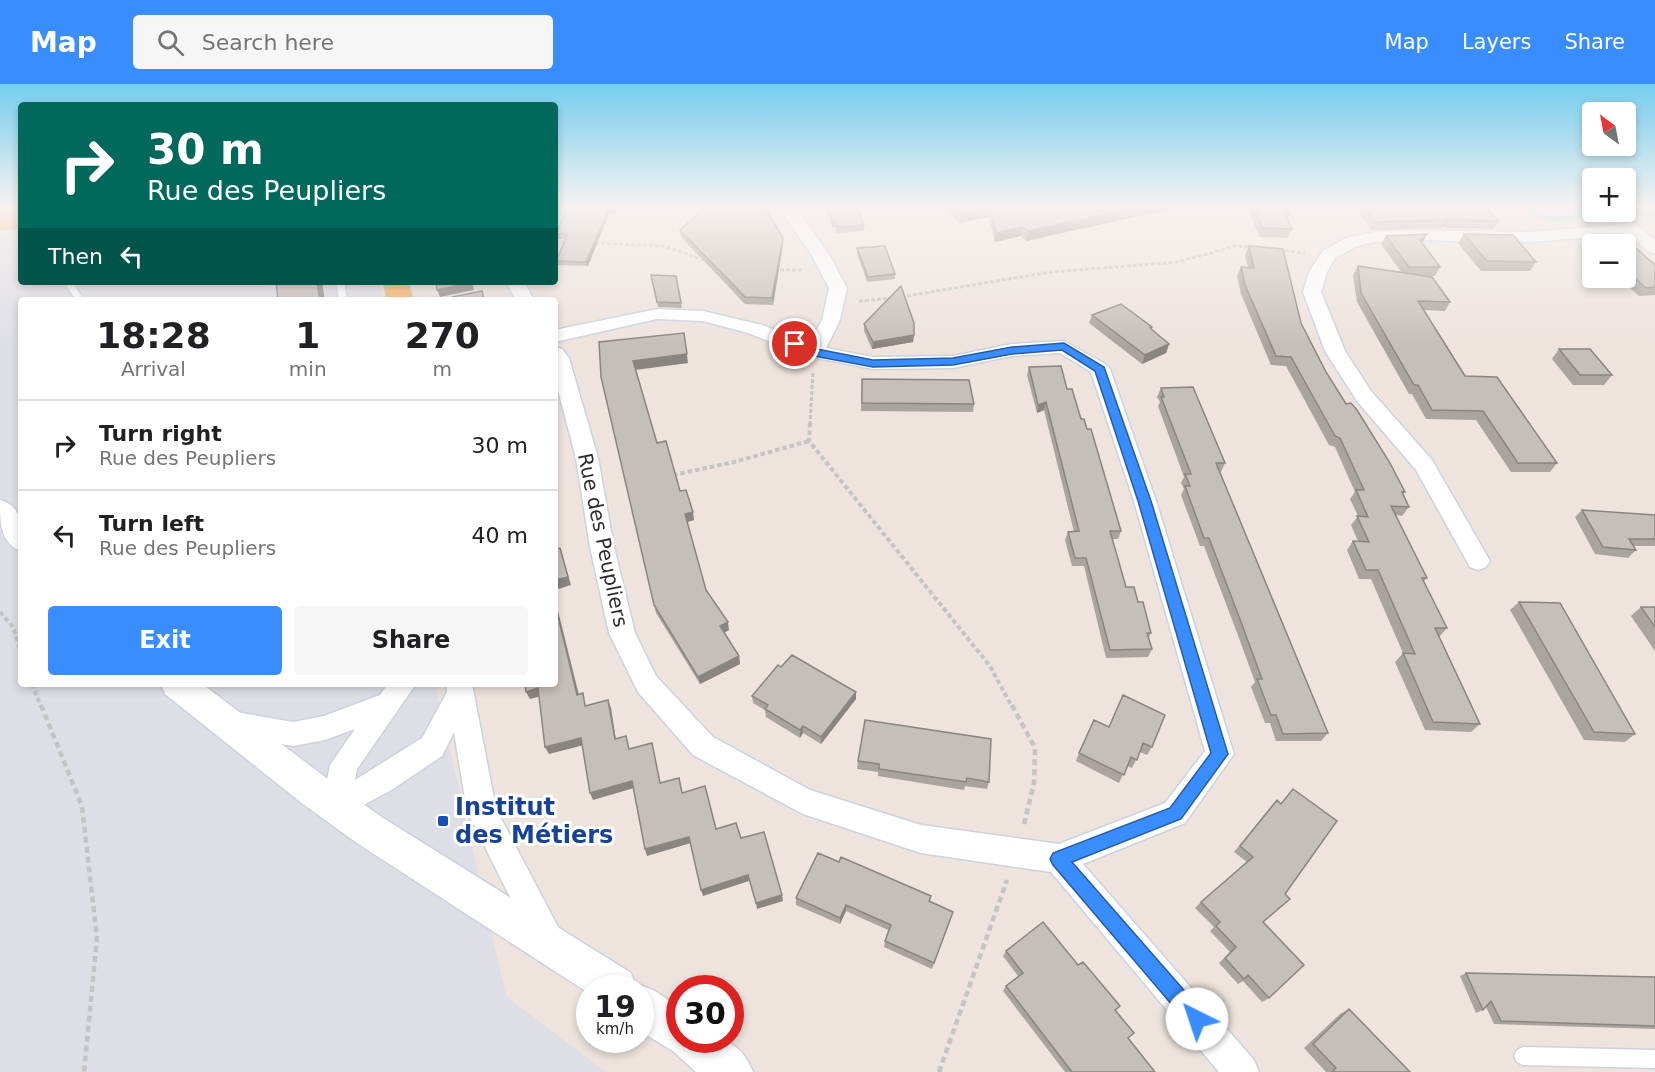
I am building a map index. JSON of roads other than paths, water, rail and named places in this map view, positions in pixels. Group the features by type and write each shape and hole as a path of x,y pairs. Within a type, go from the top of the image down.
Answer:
{"street":[{"path":"814,352 831,320 838,288 818,253"},
{"path":"1332,253 1318,272 1312,292 1335,351 1364,396 1424,465 1478,561"},
{"name":"Rue des Peupliers","path":"558,335 657,314 704,316 755,329 814,352 873,363 953,362 1012,350 1064,347 1100,369 1145,501 1220,754 1175,813 1059,859 921,839 803,801 703,746 647,684 622,633 602,547 587,458 558,357"},
{"path":"0,510 18,536"},
{"path":"181,687 336,806 482,904 549,942 597,975"},
{"path":"336,806 383,780 432,747 460,689"},
{"path":"460,689 482,811 549,942"},
{"path":"230,723 293,734 326,728 395,694"},
{"path":"336,806 344,765 395,694"},
{"path":"1059,859 1242,1072"},
{"path":"710,1053 731,1072"}],"lane":[{"path":"1523,1056 1655,1059"}],"place":[{"name":"Institut des Métiers","path":"443,821"}]}
